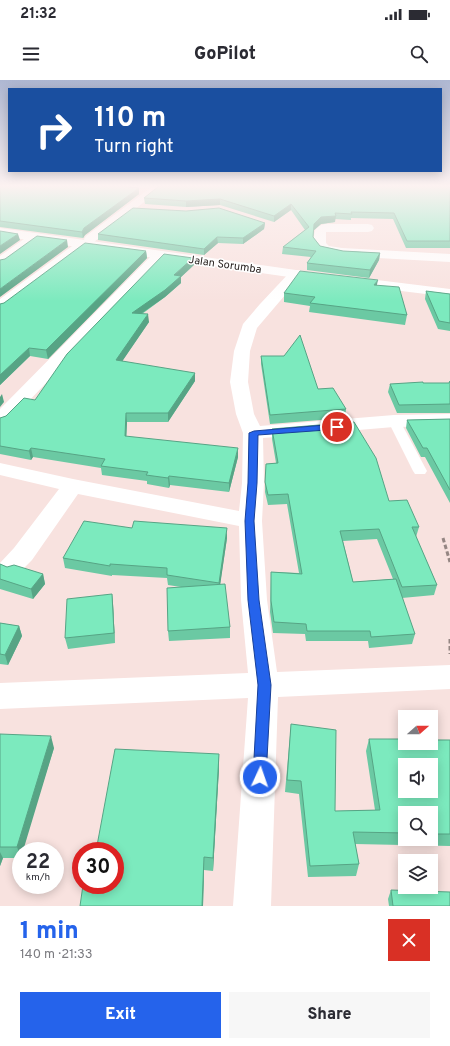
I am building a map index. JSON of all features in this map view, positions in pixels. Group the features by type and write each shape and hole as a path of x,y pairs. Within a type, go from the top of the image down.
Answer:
{"street":[{"path":"0,306 109,225"},
{"name":"Jalan Sorumba","path":"0,227 160,255 220,260 296,274 450,293"},
{"path":"368,228 322,230 320,244 325,249 342,252 450,258"},
{"name":"Jalan Sorumba","path":"0,232 220,260 450,286"},
{"path":"0,262 35,237"},
{"path":"0,420 160,255"},
{"path":"252,906 264,685 254,600 250,521 253,483 254,433 245,414 239,382 242,351 246,336 254,320 296,274"},
{"path":"254,433 394,421 450,420"},
{"path":"0,469 73,486 250,521"},
{"path":"10,567 24,554 73,486"},
{"path":"0,696 450,677"}],"lane":[{"path":"394,421 420,471"}],"path":[{"path":"443,538 450,562"},
{"path":"450,638 450,655"}],"building":[{"path":"26,225 89,225 84,228 82,232"},
{"path":"111,225 263,225 243,238 217,237 204,249 98,234"},
{"path":"307,225 314,225 313,237 320,246 343,251 380,253 370,270 307,263 316,251 283,247 309,227"},
{"path":"399,225 450,225 450,241 407,241"},
{"path":"0,231 18,234 0,246"},
{"path":"37,236 67,240 0,289 0,260 5,259"},
{"path":"85,243 146,251 46,350 29,348 0,375 0,304 4,303"},
{"path":"164,254 193,258 174,275 181,276 165,290 132,313 148,314 116,360 195,373 168,413 126,413 125,436 238,448 229,483 169,476 168,478 146,475 148,472 101,466 105,459 31,448 29,451 0,446 0,418 6,416 24,398 35,400 67,354"},
{"path":"300,271 378,280 374,285 399,287 407,315 310,303 315,297 284,293"},
{"path":"426,291 450,294 450,323 439,321"},
{"path":"300,335 318,389 333,388 346,409 270,415 261,356 284,356"},
{"path":"450,381 450,404 399,405 390,384 423,382 449,383"},
{"path":"450,419 450,490 427,448 423,448 407,420"},
{"path":"354,422 376,458 389,501 407,500 419,527 412,527 437,585 402,587 379,529 340,531 353,582 396,579 415,634 371,637 370,631 307,631 306,624 274,622 271,601 271,572 302,574 288,494 268,495 265,482 266,464 278,463 272,429"},
{"path":"84,521 132,528 134,521 227,528 219,583 167,575 167,568 110,564 110,566 63,558"},
{"path":"0,564 7,567 14,565 43,574 31,589 0,579"},
{"path":"225,584 230,627 168,631 167,588"},
{"path":"112,594 114,633 65,638 67,599"},
{"path":"0,623 19,626 5,655 0,654"},
{"path":"291,724 336,730 335,811 380,810 369,739 398,739 398,750 438,750 438,740 450,740 450,834 438,834 438,806 398,806 398,833 353,832 359,864 310,866 301,781 287,780"},
{"path":"0,734 51,736 19,842 12,842 12,847 0,847"},
{"path":"115,749 219,754 213,858 204,857 202,906 80,906 82,894 124,894 124,842 98,842"},
{"path":"391,890 398,890 398,894 438,894 438,892 450,892 450,906 393,906"}],"route":[{"path":"260,777 264,685 254,600 250,521 253,483 254,433 337,427"}]}
